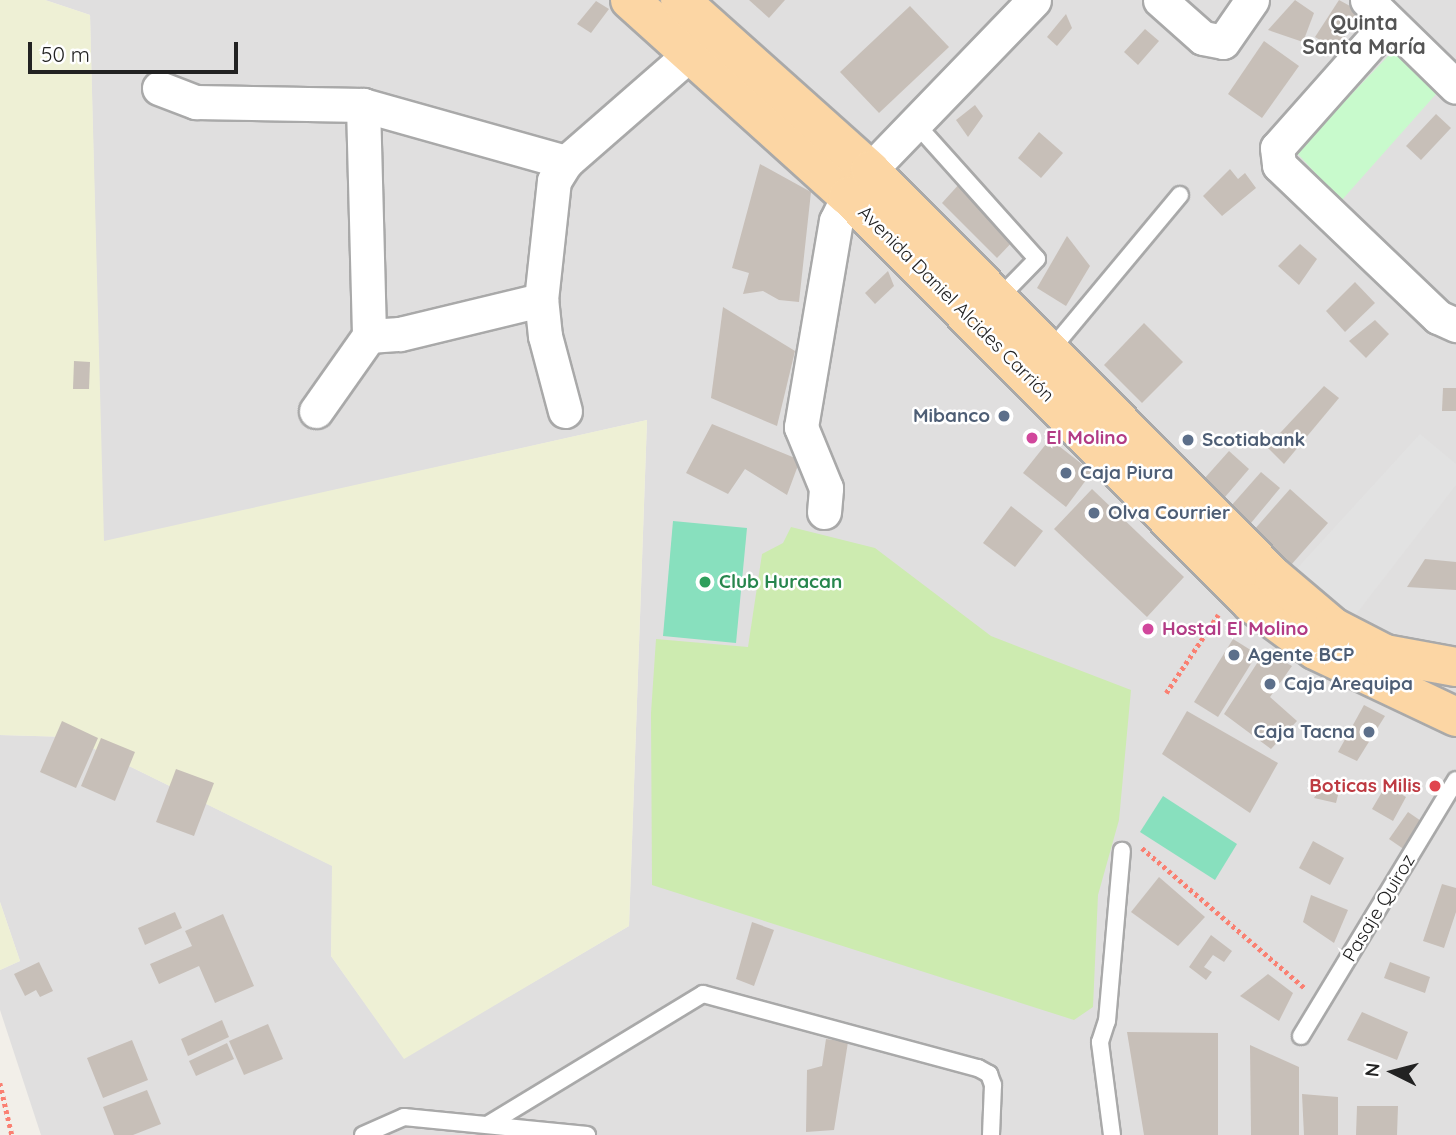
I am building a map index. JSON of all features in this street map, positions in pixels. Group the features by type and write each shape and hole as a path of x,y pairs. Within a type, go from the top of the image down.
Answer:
{"main road":[{"name":"Avenida Daniel Alcides Carrión","path":"630,0 859,183 997,300 1274,577 1333,627 1385,654 1456,667"},
{"name":"Avenida Daniel Alcides Carrión","path":"680,0 859,183 1243,595 1315,650 1456,717"}],"street":[{"path":"824,512 826,488 801,427 836,221 859,183 1034,0"},
{"path":"1160,0 1203,38 1223,43 1252,0"},
{"path":"1456,87 1378,11 1277,148 1279,165 1438,317 1456,325"},
{"path":"565,411 545,336 541,300 554,181 566,162 692,52"},
{"path":"159,88 196,102 363,105 566,162"},
{"path":"316,411 369,337 363,105"},
{"path":"369,337 400,334 541,300"}],"lane":[{"path":"916,124 1037,259 997,300"},
{"path":"1049,352 1180,195"},
{"name":"Pasaje Quiroz","path":"1301,1036 1456,780"},
{"path":"1112,1135 1100,1042 1107,1021 1122,851"},
{"path":"489,1124 703,994 978,1068 989,1074 993,1085 991,1135"},
{"path":"363,1135 404,1117 587,1135"}],"path":[{"path":"1166,693 1225,605 1243,595"},
{"path":"1122,851 1144,848 1321,1002"},
{"path":"0,1083 12,1135"}],"shaded area":[{"path":"45,0 1456,0 1456,1135 41,1135 0,1010 0,970 20,961 0,902 0,735 70,737 333,866 331,956 404,1058 629,926 647,420 103,542 90,15"},
{"path":"1420,434 1456,464 1456,485 1353,618 1292,574"}],"green space":[{"path":"0,0 45,0 90,15 104,541 647,420 629,926 404,1059 331,956 332,866 70,737 0,735"},
{"path":"1393,51 1437,93 1341,201 1296,152"},
{"name":"Club Huracan","path":"673,521 747,528 736,643 663,636"},
{"path":"791,527 875,548 991,636 1131,690 1119,820 1098,895 1093,1007 1074,1020 652,885 651,713 656,639 748,647 762,554 783,543"},
{"path":"1163,796 1237,844 1215,880 1140,832"},
{"path":"0,902 20,961 0,970"}],"building":[{"path":"749,0 785,0 769,18"},
{"path":"1295,0 1314,13 1303,42 1268,30"},
{"path":"1339,0 1361,12 1336,50 1315,37"},
{"path":"596,1 609,9 591,33 577,24"},
{"path":"910,6 949,47 879,113 840,72"},
{"path":"1066,14 1072,28 1057,46 1047,37"},
{"path":"1145,29 1159,41 1138,65 1124,52"},
{"path":"1264,41 1299,66 1262,118 1228,94"},
{"path":"975,105 983,116 968,137 956,120"},
{"path":"1436,114 1451,128 1421,160 1406,146"},
{"path":"1039,132 1063,153 1041,178 1018,158"},
{"path":"760,164 811,192 799,302 779,300 763,291 743,294 749,273 732,268"},
{"path":"1230,169 1238,179 1245,173 1256,188 1222,216 1203,196"},
{"path":"961,182 1017,237 997,258 942,203"},
{"path":"1067,236 1090,266 1066,306 1037,288"},
{"path":"1300,244 1317,259 1299,285 1278,266"},
{"path":"888,271 894,286 875,304 865,293"},
{"path":"1355,282 1375,303 1345,332 1326,311"},
{"path":"723,307 795,351 777,426 711,398"},
{"path":"1375,320 1389,334 1366,358 1349,341"},
{"path":"1144,323 1183,362 1142,403 1104,365"},
{"path":"74,361 90,362 89,389 73,389"},
{"path":"1324,386 1339,398 1284,464 1267,447"},
{"path":"1443,388 1456,388 1456,411 1442,411"},
{"path":"712,424 800,460 787,495 745,469 728,494 686,473"},
{"path":"1050,439 1092,472 1066,507 1023,473"},
{"path":"1229,451 1249,469 1225,497 1204,479"},
{"path":"1261,472 1280,488 1251,523 1231,506"},
{"path":"1092,489 1184,577 1147,617 1054,529"},
{"path":"1290,489 1328,523 1291,565 1253,531"},
{"path":"1011,506 1043,531 1015,567 983,543"},
{"path":"1425,559 1456,562 1456,590 1407,587"},
{"path":"1233,639 1257,654 1218,717 1194,702"},
{"path":"1265,651 1292,666 1270,697 1297,721 1271,749 1224,714"},
{"path":"1364,705 1385,716 1357,761 1338,752"},
{"path":"1187,711 1278,763 1250,813 1162,754"},
{"path":"62,721 98,738 76,788 40,772"},
{"path":"101,738 135,752 115,801 81,786"},
{"path":"176,769 214,783 194,836 156,822"},
{"path":"1325,780 1341,783 1336,803 1314,798"},
{"path":"1386,785 1406,797 1393,821 1372,809"},
{"path":"1408,812 1424,823 1405,850 1389,839"},
{"path":"1313,841 1344,858 1330,885 1299,868"},
{"path":"1159,877 1205,917 1178,946 1131,912"},
{"path":"1442,884 1456,888 1456,912 1444,948 1423,941"},
{"path":"1311,895 1348,910 1334,943 1303,922"},
{"path":"175,912 182,928 145,945 138,928"},
{"path":"223,914 254,986 215,1003 199,966 159,984 150,964 192,946 185,931"},
{"path":"752,922 774,930 754,986 736,979"},
{"path":"1211,935 1232,951 1224,962 1213,955 1204,967 1212,972 1206,980 1189,967"},
{"path":"39,962 53,991 40,997 36,990 25,996 14,974"},
{"path":"1390,962 1430,977 1425,993 1384,978"},
{"path":"1268,974 1293,993 1279,1021 1240,996"},
{"path":"1362,1012 1408,1032 1397,1060 1347,1040"},
{"path":"222,1020 229,1037 188,1056 181,1039"},
{"path":"268,1024 283,1059 244,1075 229,1041"},
{"path":"1127,1032 1218,1033 1218,1135 1144,1135"},
{"path":"826,1039 848,1042 834,1130 806,1132 807,1070 822,1066"},
{"path":"132,1040 148,1080 103,1098 87,1058"},
{"path":"227,1043 234,1059 196,1076 189,1061"},
{"path":"1250,1045 1299,1067 1299,1135 1251,1135"},
{"path":"147,1090 161,1124 133,1135 114,1135 103,1107"},
{"path":"1302,1094 1338,1097 1338,1135 1304,1135"},
{"path":"1357,1106 1398,1106 1397,1135 1356,1135"}],"place":[{"name":"Mibanco","path":"1004,416"},
{"name":"El Molino","path":"1032,438"},
{"name":"Scotiabank","path":"1188,440"},
{"name":"Caja Piura","path":"1066,473"},
{"name":"Olva Courrier","path":"1094,513"},
{"name":"Club Huracan","path":"705,582"},
{"name":"Hostal El Molino","path":"1148,629"},
{"name":"Agente BCP","path":"1234,655"},
{"name":"Caja Arequipa","path":"1270,684"},
{"name":"Caja Tacna","path":"1369,732"},
{"name":"Boticas Milis","path":"1435,786"}],"district":[{"name":"Quinta Santa María","path":"1364,34"}]}
